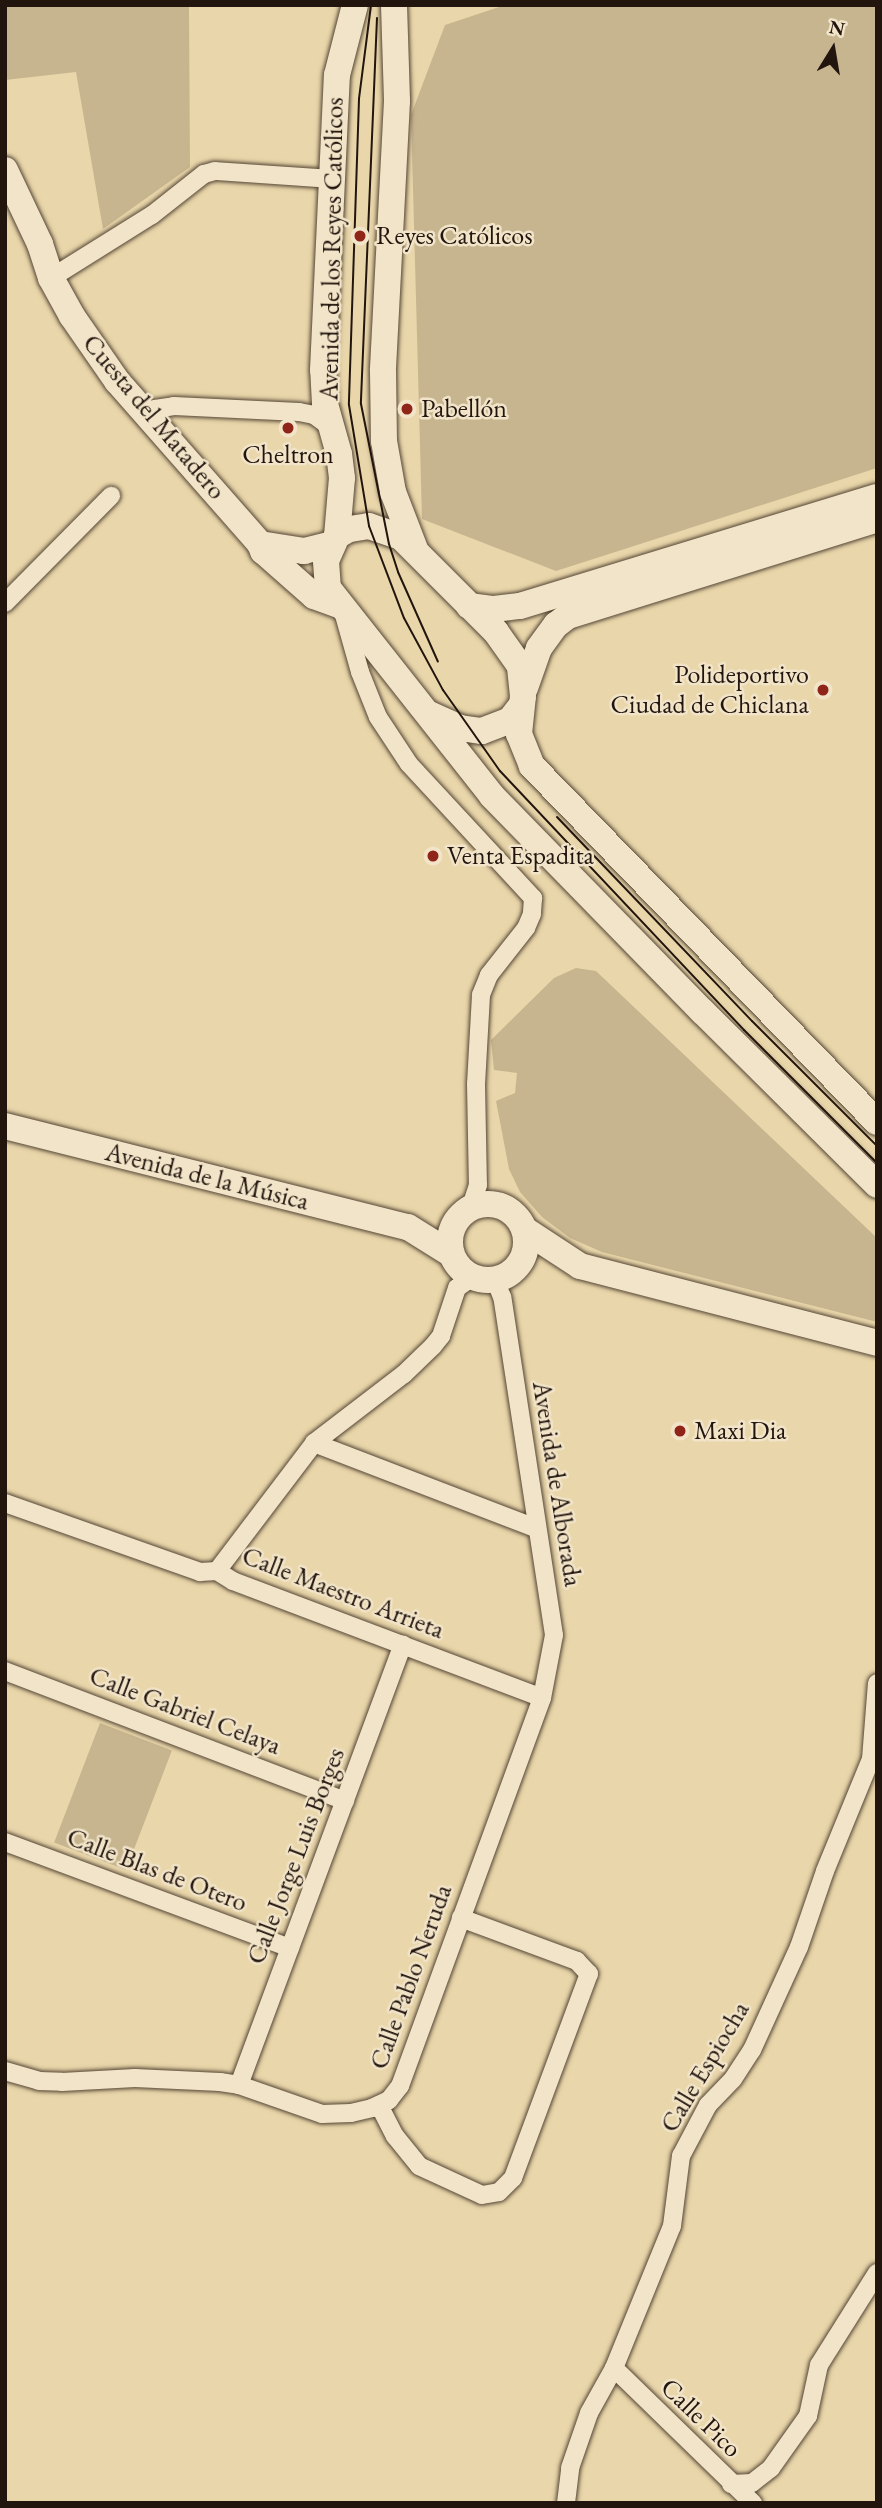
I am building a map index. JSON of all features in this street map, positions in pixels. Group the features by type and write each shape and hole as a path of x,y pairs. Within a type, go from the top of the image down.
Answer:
{"main road":[{"name":"Avenida de los Reyes Católicos","path":"340,607 328,588 326,578 326,561 335,540 342,478 333,429 325,404 323,370 337,75 355,5"},
{"name":"Avenida de los Reyes Católicos","path":"394,5 397,102 383,372 384,440 393,492 415,549"},
{"name":"Cuesta del Matadero","path":"5,170 40,244 51,278 102,360 260,544 263,551 314,596 340,607"},
{"path":"469,606 494,609 520,606 877,497"},
{"path":"425,712 460,728 482,731 510,720 522,701 539,648 556,625 568,616 877,519"},
{"path":"260,544 304,551 335,540 349,529 369,526 401,537 415,549 511,650 520,666 522,701 519,734 531,766 877,1122"},
{"path":"340,607 492,796 877,1185"},
{"name":"Avenida de la Música","path":"5,1126 408,1227 451,1254"},
{"path":"494,1276 525,1252 525,1230 520,1220 503,1206 481,1204 463,1214 449,1243 451,1254 463,1271 494,1276 532,1263 569,1269 580,1266"},
{"name":"Avenida de la Música","path":"408,1227 419,1225 440,1228 463,1214"},
{"path":"525,1230 580,1266 877,1343"}],"street":[{"path":"51,278 152,215 204,174 215,171 331,179"},
{"path":"147,415 155,409 174,406 299,412 314,415 333,429"},
{"path":"5,603 111,496"},
{"path":"340,607 360,673 378,717 390,736 409,764 533,898 532,914 526,928 489,975 481,995 476,1084 478,1185 463,1214"},
{"path":"217,1571 314,1443 404,1374 433,1346 441,1336 457,1288 494,1276"},
{"name":"Avenida de Alborada","path":"494,1276 502,1297 554,1635 542,1698"},
{"path":"314,1443 536,1528"},
{"name":"Calle Maestro Arrieta","path":"5,1503 200,1572 217,1571 233,1581 542,1698"},
{"name":"Calle Jorge Luis Borges","path":"239,2085 403,1646"},
{"name":"Calle Gabriel Celaya","path":"5,1671 345,1801"},
{"name":"Calle Espiocha","path":"566,2503 570,2468 589,2413 614,2368 672,2226 681,2156 708,2105 733,2079 752,2050 799,1947 825,1871 871,1759 877,1683"},
{"name":"Calle Pablo Neruda","path":"5,2071 39,2081 155,2078 239,2085 322,2114 351,2113 389,2100 400,2087 542,1698"},
{"name":"Calle Blas de Otero","path":"5,1842 290,1948"},
{"path":"379,2105 395,2136 419,2166 458,2186 491,2194 507,2186 513,2178 589,1974 585,1966 577,1961 461,1918"},
{"path":"731,2484 752,2483 771,2468 808,2416 819,2365 877,2273"},
{"name":"Calle Pico","path":"614,2368 753,2503"}],"shaded area":[{"path":"5,5 189,7 190,167 103,229 76,72 5,80"},
{"path":"505,5 877,5 877,468 556,571 422,519 411,115 445,25"},
{"path":"576,968 596,971 877,1238 877,1322 602,1252 570,1238 542,1217 520,1192 509,1169 496,1101 515,1093 517,1073 494,1070 491,1040 554,978"},
{"path":"100,1723 172,1751 126,1870 54,1842"}],"tram line":[{"path":"371,5 359,99 349,405 369,526 404,618 443,690 500,771 744,1030 877,1163"},
{"path":"377,18 361,404 389,544 398,572 438,662"},
{"path":"557,817 752,1021 877,1146"}],"place":[{"name":"Reyes Católicos","path":"360,236"},
{"name":"Pabellón","path":"407,409"},
{"name":"Cheltron","path":"288,428"},
{"name":"Polideportivo Ciudad de Chiclana","path":"823,690"},
{"name":"Venta Espadita","path":"433,856"},
{"name":"Maxi Dia","path":"680,1431"}]}
